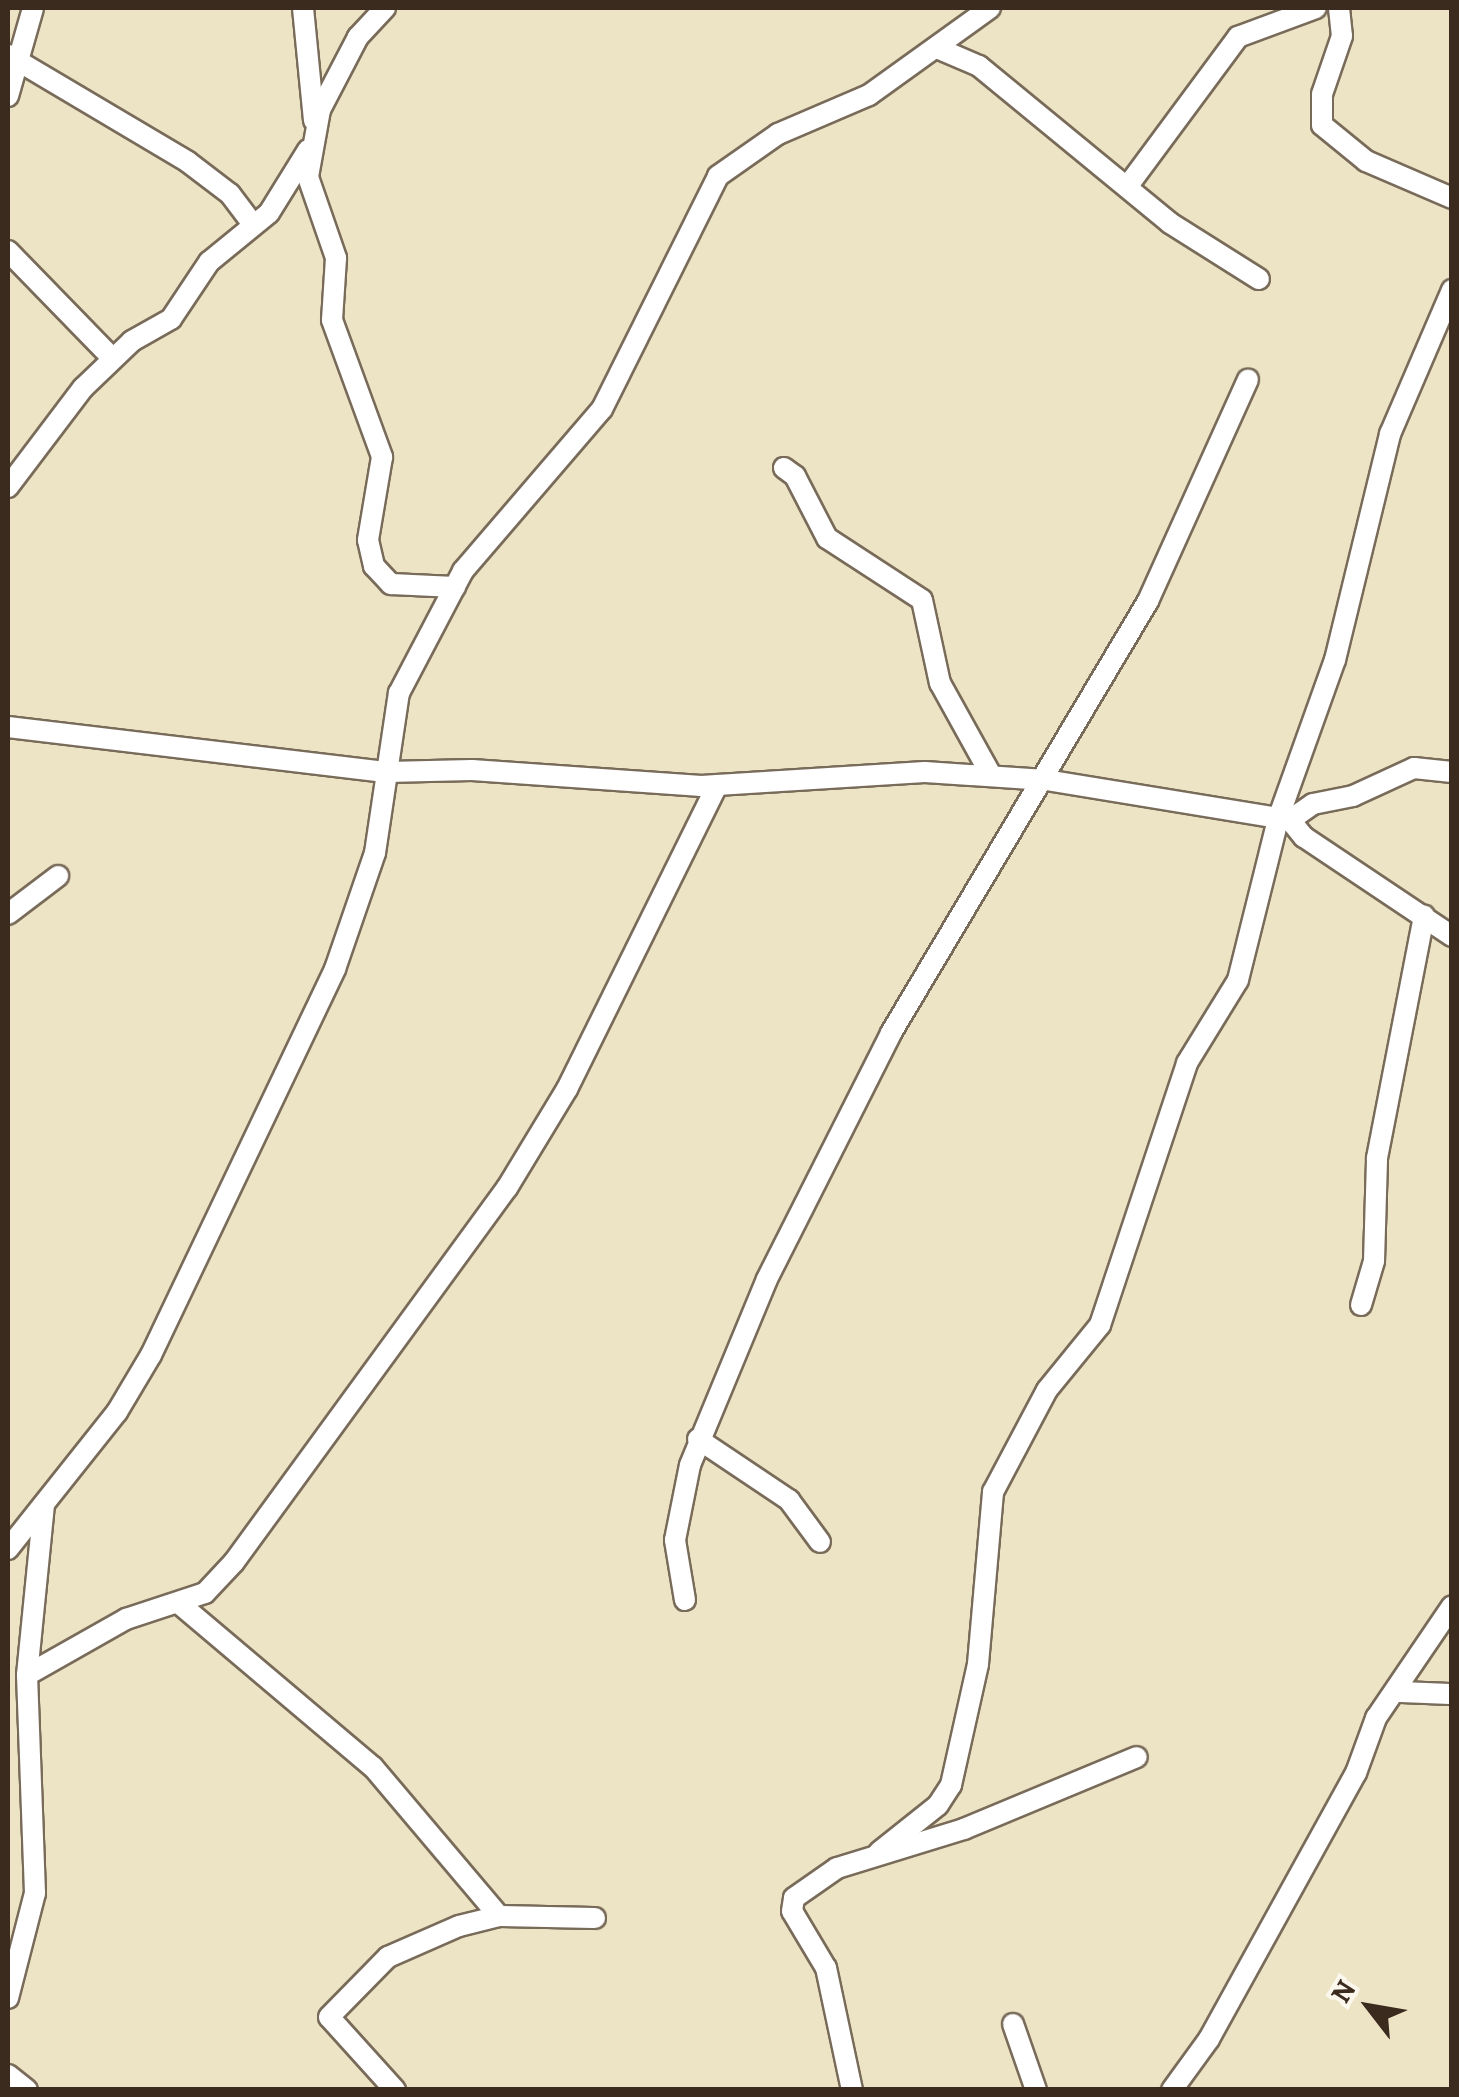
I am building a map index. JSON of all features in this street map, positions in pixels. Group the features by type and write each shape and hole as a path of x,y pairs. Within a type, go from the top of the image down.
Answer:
{"street":[{"path":"8,96 13,59 33,8"},
{"path":"303,8 315,128"},
{"path":"385,8 358,37 315,128 308,176 336,258 332,320 382,456 368,540 374,566 391,584 454,587"},
{"path":"8,1549 117,1412 151,1355 241,1155 335,970 366,889 399,693 454,587 523,494 602,408 718,176 751,149 869,94 990,8"},
{"path":"1127,186 1238,36 1316,8"},
{"path":"1339,8 1342,36 1322,94 1322,125 1366,161 1452,198"},
{"path":"937,48 979,66 1127,186 1259,279"},
{"path":"13,59 188,162 230,194 253,224"},
{"path":"8,487 112,358 171,319 209,262 268,213 309,149"},
{"path":"8,251 112,358"},
{"path":"880,1852 938,1804 951,1785 978,1664 993,1492 1047,1390 1105,1314 1188,1064 1238,980 1335,660 1390,434 1452,290"},
{"path":"685,1600 676,1540 698,1440 840,1124 1148,601 1248,380"},
{"path":"784,468 795,476 826,538 922,600 940,683 991,775"},
{"path":"8,726 387,772 472,770 717,785 925,772 1046,780 1284,820 1452,936"},
{"path":"1284,820 1313,804 1353,796 1414,768 1452,772"},
{"path":"27,1674 126,1619 181,1605 205,1593 234,1562 507,1188 567,1089 717,785"},
{"path":"8,914 58,876"},
{"path":"1361,1305 1374,1261 1378,1158 1424,916"},
{"path":"698,1440 790,1500 820,1542"},
{"path":"8,1998 35,1893 27,1674 44,1502"},
{"path":"181,1605 373,1767 499,1916"},
{"path":"1172,2090 1208,2039 1356,1773 1376,1718 1399,1692 1452,1606"},
{"path":"1399,1692 1452,1694"},
{"path":"852,2090 826,1968 792,1911 794,1898 837,1868 964,1829 1137,1758"},
{"path":"395,2090 330,2012 388,1957 499,1916 595,1918"},
{"path":"1013,2024 1036,2090"},
{"path":"8,2075 28,2090"}]}
